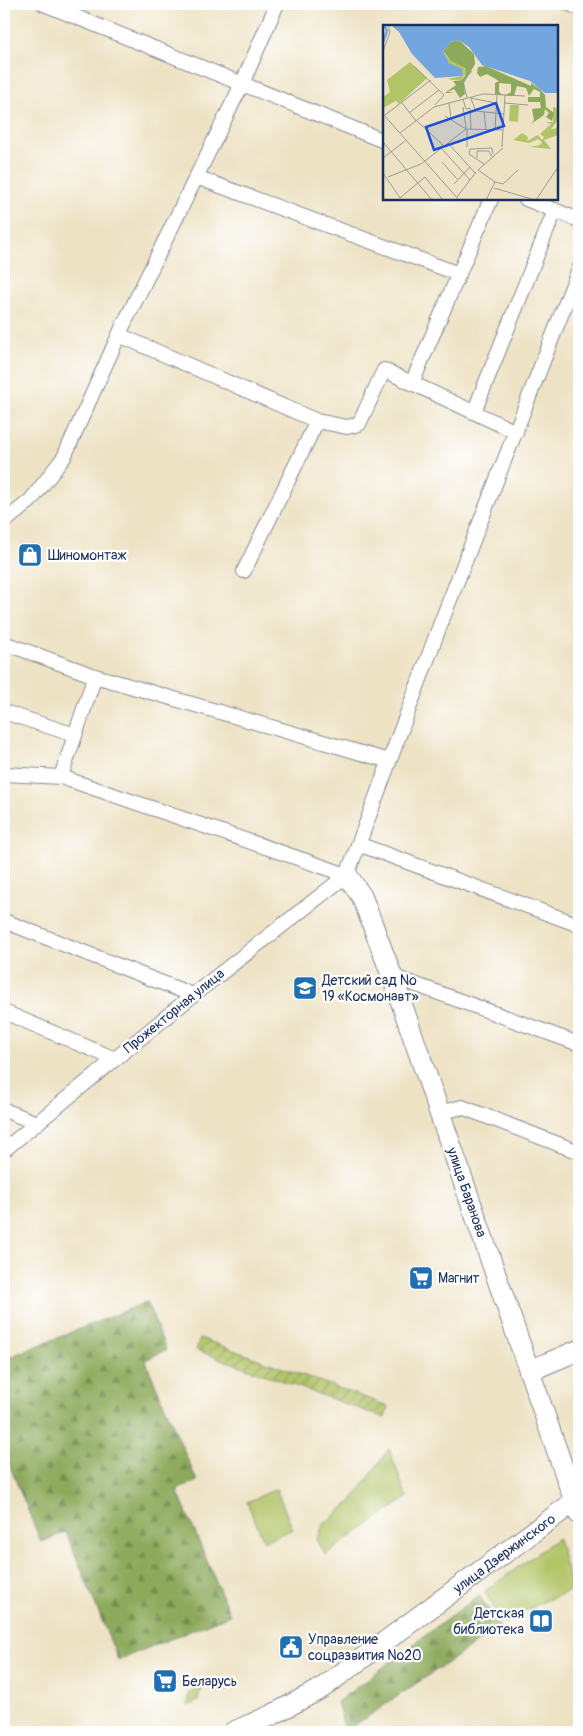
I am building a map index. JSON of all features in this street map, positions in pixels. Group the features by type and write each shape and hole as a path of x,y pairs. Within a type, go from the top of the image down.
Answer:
{"street":[{"path":"44,4 383,141"},
{"path":"4,522 31,500 64,457 119,335 242,84 277,4"},
{"path":"569,4 579,8"},
{"path":"196,176 459,274"},
{"path":"412,383 491,200"},
{"path":"529,200 579,220"},
{"path":"474,412 555,210"},
{"path":"4,774 61,777 347,874 579,269"},
{"path":"119,335 316,420 347,427 359,424 384,370 516,432"},
{"path":"244,571 316,420"},
{"path":"4,642 95,676 389,761"},
{"path":"61,777 95,676"},
{"path":"4,712 75,735"},
{"path":"358,844 579,925"},
{"name":"улица Баранова","path":"347,874 362,898 392,976 577,1507"},
{"name":"Прожекторная улица","path":"4,1150 193,995 347,874"},
{"path":"4,921 193,995"},
{"path":"392,976 579,1044"},
{"path":"4,1012 115,1059"},
{"path":"440,1113 462,1107 579,1152"},
{"path":"4,1110 37,1123"},
{"path":"529,1372 579,1350"},
{"name":"улица Дзержинского","path":"233,1732 272,1715 322,1688 554,1516 577,1507"},
{"path":"554,1516 564,1514 579,1523"}],"green space":[{"path":"147,1302 166,1350 145,1360 197,1481 177,1490 230,1615 118,1660 66,1532 41,1542 4,1452 4,1359"},
{"path":"200,1338 388,1406 385,1418 196,1350"},
{"path":"389,1449 407,1498 325,1555 317,1539 323,1525 352,1501"},
{"path":"276,1489 293,1529 264,1541 247,1502"},
{"path":"558,1538 572,1590 540,1603 504,1623 484,1592"},
{"path":"479,1595 500,1627 345,1732 337,1702"},
{"path":"214,1680 224,1682 229,1689 219,1693 214,1688 207,1687 205,1682"},
{"path":"202,1683 203,1688 199,1694 198,1701 188,1706 189,1694"}],"place":[{"name":"Шиномонтаж","path":"30,555"},
{"name":"Детский сад № 19 «Космонавт»","path":"305,988"},
{"name":"Магнит","path":"421,1278"},
{"name":"Детская библиотека","path":"541,1621"},
{"name":"Управление соцразвития №20","path":"291,1647"},
{"name":"Беларусь","path":"165,1681"}]}
